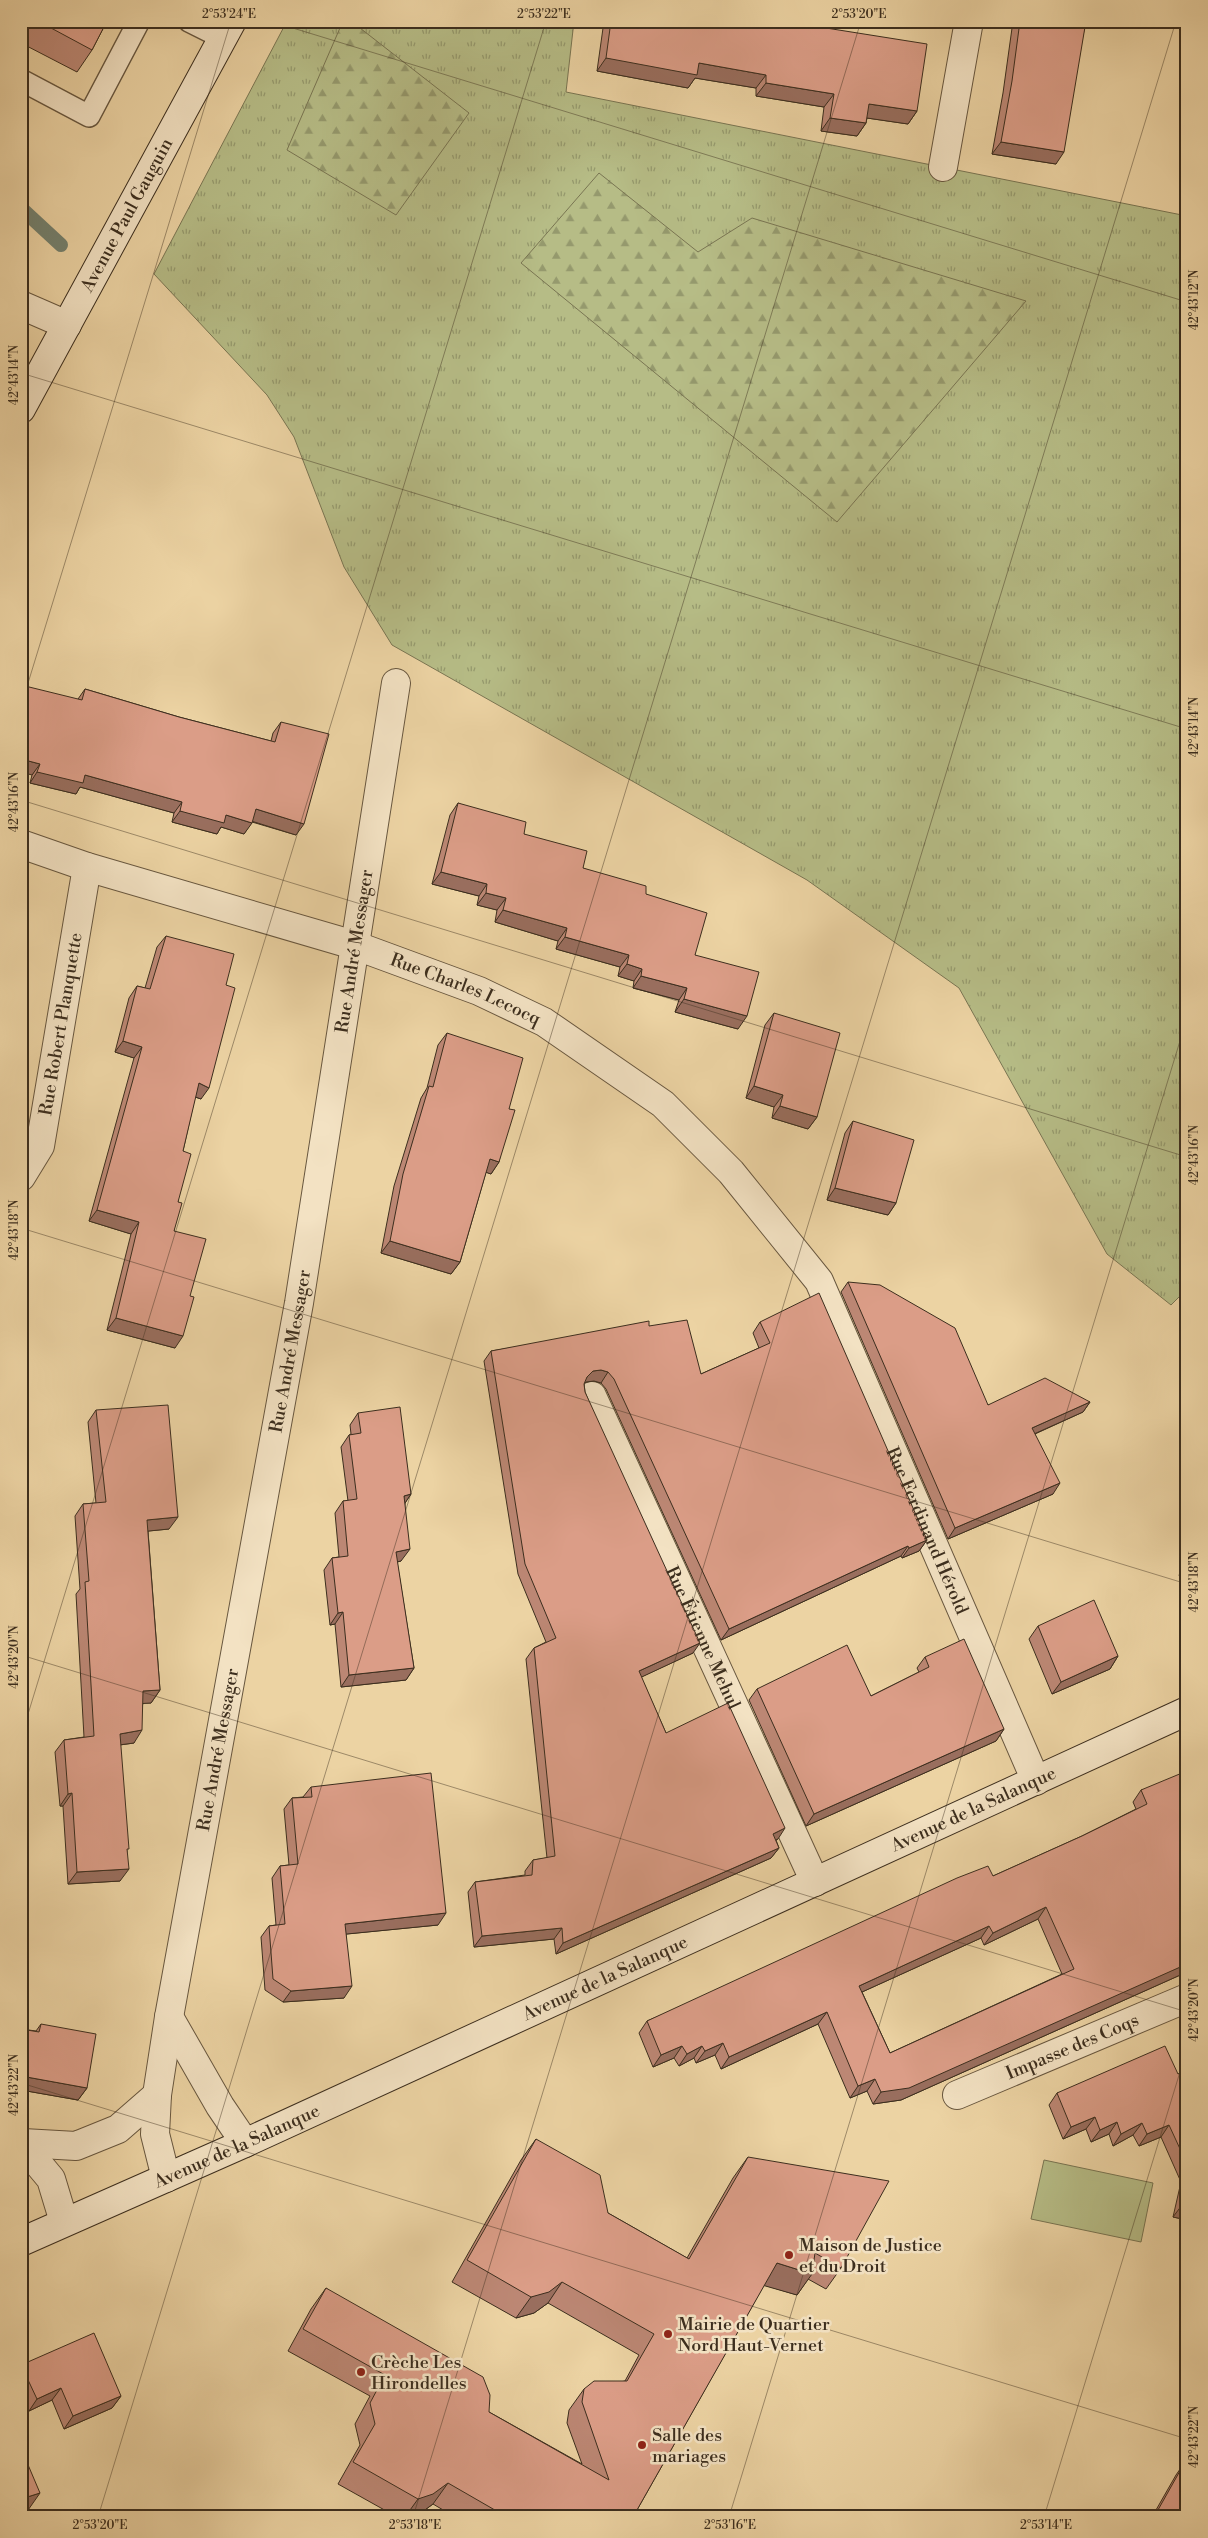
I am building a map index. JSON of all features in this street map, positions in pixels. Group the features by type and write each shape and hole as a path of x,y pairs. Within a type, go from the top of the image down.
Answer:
{"street":[{"path":"943,167 968,21"},
{"name":"Avenue Paul Gauguin","path":"21,409 227,30"},
{"path":"21,305 67,326"},
{"name":"Rue André Messager","path":"166,2178 155,2134 157,2095 168,2017 300,1303 396,683"},
{"name":"Rue Charles Lecocq","path":"21,844 87,867 354,945 479,991 544,1022 663,1104 731,1172 819,1281"},
{"name":"Rue Robert Planquette","path":"21,1177 40,1146 87,867"},
{"name":"Rue Ferdinand Hérold","path":"819,1281 1036,1781"},
{"name":"Rue Étienne Mehul","path":"592,1396 815,1882"},
{"name":"Avenue de la Salanque","path":"21,2242 245,2143 1187,1711"},
{"name":"Impasse des Coqs","path":"957,2095 1187,1998"},
{"path":"168,2017 220,2106 245,2143"},
{"path":"22,2143 76,2146 118,2129 157,2095"},
{"path":"22,2143 51,2179 64,2222"}],"lane":[{"path":"21,80 89,116 139,21"},
{"path":"189,21 227,30"}],"green space":[{"path":"287,21 574,21 566,92 1187,216 1187,1289 1171,1305 1107,1254 959,988 807,880 392,645 344,567 294,437 267,395 154,274"},
{"path":"343,21 351,21 469,113 396,215 287,150"},
{"path":"599,173 698,252 752,218 1026,301 837,522 521,263"},
{"path":"1044,2160 1153,2183 1141,2242 1031,2219"}],"building":[{"path":"38,21 107,21 92,50"},
{"path":"611,21 782,21 927,44 917,111 869,104 866,123 830,118 834,94 766,83 766,75 699,63 697,75 606,58"},
{"path":"1020,21 1086,21 1064,152 1001,142"},
{"path":"21,685 82,700 85,689 179,717 275,742 281,722 329,734 304,824 256,809 252,823 226,815 224,823 180,811 182,802 85,775 83,783 37,772 40,764 21,759"},
{"path":"458,803 526,822 524,834 587,851 583,868 646,886 646,894 707,913 695,955 759,972 747,1016 684,999 687,988 641,976 642,969 627,964 629,955 565,937 567,928 503,910 506,898 486,893 487,884 441,872"},
{"path":"166,936 234,954 226,985 235,988 209,1088 199,1083 183,1151 191,1154 178,1202 182,1203 174,1231 206,1239 190,1296 194,1297 183,1336 116,1318 139,1222 97,1210 142,1047 123,1041 137,986 150,989"},
{"path":"774,1013 840,1033 817,1117 780,1106 783,1095 754,1086"},
{"path":"447,1033 523,1058 509,1109 515,1110 499,1162 490,1159 460,1262 390,1241 403,1174 429,1086 433,1087"},
{"path":"853,1121 914,1140 896,1203 835,1188"},
{"path":"21,1275 25,1276 21,1290"},
{"path":"848,1282 880,1285 955,1328 988,1405 1045,1378 1090,1402 1032,1428 1060,1483 955,1528"},
{"path":"819,1293 927,1540 909,1548 908,1546 729,1629 614,1379 608,1372 601,1370 593,1371 587,1377 584,1384 585,1392 700,1643 639,1671 666,1733 728,1703 785,1828 773,1834 779,1848 563,1943 562,1928 482,1936 475,1882 532,1875 533,1860 555,1856 534,1648 556,1638 525,1564 491,1351 649,1321 649,1326 687,1320 701,1374 770,1343 760,1322"},
{"path":"168,1405 178,1517 147,1520 160,1690 143,1691 142,1730 120,1734 129,1869 77,1872 72,1793 68,1794 64,1740 94,1736 85,1582 89,1581 83,1504 106,1502 96,1410"},
{"path":"400,1407 411,1494 404,1496 410,1549 396,1552 414,1668 349,1675 343,1612 338,1613 332,1558 348,1556 343,1501 357,1499 349,1435 361,1433 358,1413"},
{"path":"1094,1600 1118,1656 1061,1682 1038,1626"},
{"path":"964,1639 1004,1729 814,1814 757,1689 847,1645 871,1696 929,1667 925,1657"},
{"path":"431,1773 446,1913 345,1924 352,1986 291,1991 273,1979 269,1926 285,1924 280,1866 298,1864 292,1798 312,1797 311,1787"},
{"path":"1182,1773 1187,1783 1187,1964 909,2088 881,2092 875,2079 858,2086 827,2012 729,2057 723,2043 705,2051 702,2046 687,2054 682,2046 661,2055 647,2021 957,1878 988,1866 993,1876 1082,1836 1147,1804 1141,1790","holes":["1046,1907 1074,1969 890,2053 859,1986 989,1926 993,1933"]},
{"path":"41,2024 96,2034 87,2088 21,2076 21,2029 39,2032"},
{"path":"1165,2046 1178,2074 1187,2070 1187,2164 1169,2125 1147,2134 1142,2123 1121,2134 1117,2122 1100,2130 1095,2117 1071,2127 1057,2093"},
{"name":"Mairie de Quartier Nord Haut-Vernet","path":"536,2139 600,2175 608,2213 689,2259 748,2157 889,2181 841,2268 815,2253 812,2274 777,2263 633,2517 507,2517 448,2483 433,2494 418,2499 353,2462 375,2424 370,2403 385,2375 303,2329 326,2288 483,2377 490,2395 489,2412 609,2480 582,2402 584,2389 594,2381 627,2381 654,2334 562,2282 549,2292 531,2297 467,2260"},
{"path":"1187,2183 1187,2206 1182,2205"},
{"path":"94,2333 121,2396 73,2416 61,2388 37,2399 21,2365"},
{"path":"21,2453 23,2453 40,2493 21,2499"},
{"path":"1185,2462 1187,2463 1187,2517 1154,2517"}],"waterway":[{"path":"21,208 61,245"}],"place":[{"name":"Maison de Justice et du Droit","path":"789,2255"},
{"name":"Mairie de Quartier Nord Haut-Vernet","path":"668,2334"},
{"name":"Crèche Les Hirondelles","path":"361,2372"},
{"name":"Salle des mariages","path":"642,2445"}]}
